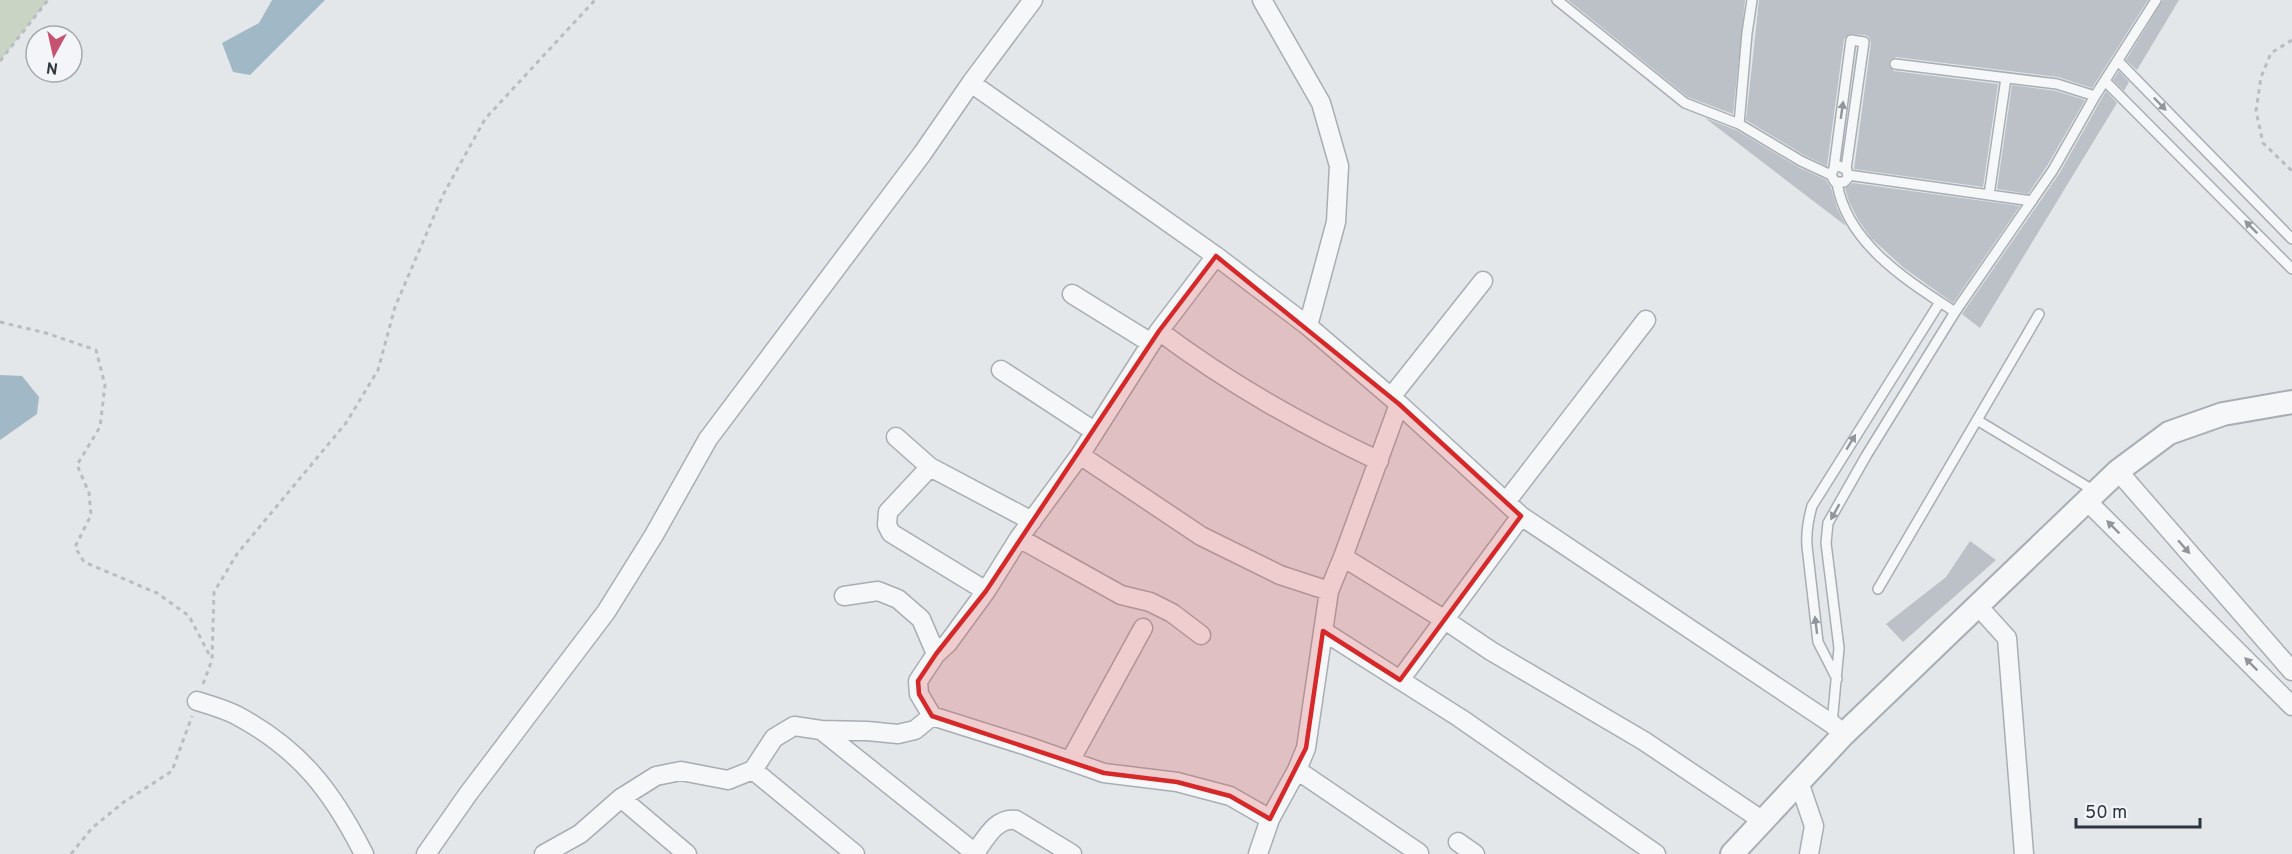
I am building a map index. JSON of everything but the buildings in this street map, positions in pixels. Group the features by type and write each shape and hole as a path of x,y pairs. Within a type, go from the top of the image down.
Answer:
{"street":[{"path":"426,854 606,612 654,535 708,439 922,154 971,82 1033,0"},
{"path":"1262,0 1320,103 1339,165 1336,222 1308,326"},
{"path":"971,82 1216,256 1308,326 1395,400 1521,516 1838,730"},
{"path":"1216,256 1155,337 1080,455 1019,538 986,591 948,643 936,654 918,681 919,694 932,716 1104,773 1177,782 1230,796 1270,819"},
{"path":"1258,854 1270,819 1297,771 1306,748 1329,591 1379,461 1395,400 1483,281"},
{"path":"1072,294 1155,337 1271,406 1379,461"},
{"path":"1506,502 1646,320"},
{"path":"1001,370 1094,431"},
{"path":"1732,854 1799,782 1838,730 1978,606 2118,471 2169,433 2223,414 2292,402"},
{"path":"896,437 930,467 1032,521"},
{"path":"1080,455 1201,536 1280,575 1329,591"},
{"path":"930,467 888,512 887,525 891,533 986,591"},
{"path":"2118,471 2292,671"},
{"path":"2092,496 2292,706"},
{"path":"1400,680 1521,516"},
{"path":"1019,538 1121,595 1150,602 1172,613 1201,635"},
{"path":"1343,557 1491,651 1644,741 1763,821"},
{"path":"844,596 879,591 898,599 921,619 936,654"},
{"path":"1978,606 2007,638 2024,854"},
{"path":"1070,761 1143,628"},
{"path":"1323,631 1460,718 1656,854"},
{"path":"197,701 234,714 284,745 319,780 344,816 364,854"},
{"path":"544,854 580,834 621,798 656,776 681,771 728,780 753,770 774,738 794,726 821,730 898,734 915,730 932,716"},
{"path":"821,730 975,853 997,824 1009,819 1016,820 1072,854"},
{"path":"753,770 855,854"},
{"path":"1297,771 1419,853"},
{"path":"1799,782 1814,826 1809,854"},
{"path":"621,798 687,854"},
{"path":"1458,842 1475,854"}],"lane":[{"path":"1557,0 1685,104 1739,124 1801,161 1834,176 1844,182 1864,42 1851,40 1834,176 1847,212 1868,244 1914,286 1955,312"},
{"path":"1739,124 1752,0"},
{"path":"1838,730 1839,648 1826,543 1828,523 1866,456 1955,312 2053,170 2095,96 2119,62 2156,0"},
{"path":"2119,62 2292,239"},
{"path":"1895,64 2057,84 2095,96"},
{"path":"1989,195 2006,78"},
{"path":"2105,81 2292,269"},
{"path":"1834,176 1839,166 1847,172 2032,201"},
{"path":"1837,679 1818,642 1806,531 1812,506 1940,302"},
{"path":"1878,589 2039,314"},
{"path":"1899,365 1916,376"},
{"path":"1977,420 2092,496"}],"path":[{"path":"0,61 48,0"},
{"path":"71,854 92,828 124,802 172,771 212,660 214,592 237,554 346,423 378,370 395,307 443,195 486,119 595,0"},
{"path":"2292,40 2271,53 2261,77 2256,111 2263,143 2292,171"},
{"path":"0,322 46,333 96,350 105,385 100,428 77,465 89,493 91,515 75,548 84,562 157,593 189,616 212,660"}],"highlighted area":[{"path":"1216,256 1399,404 1521,516 1400,680 1323,631 1306,748 1270,819 1230,796 1177,782 1104,773 932,716 919,694 918,681 936,654 986,591 1159,331"}],"green space":[{"path":"0,0 48,0 29,24 24,24 24,30 0,61"}],"water":[{"path":"272,0 325,0 250,75 233,72 222,43 259,23"},
{"path":"0,375 22,376 39,397 37,414 0,440"}]}
